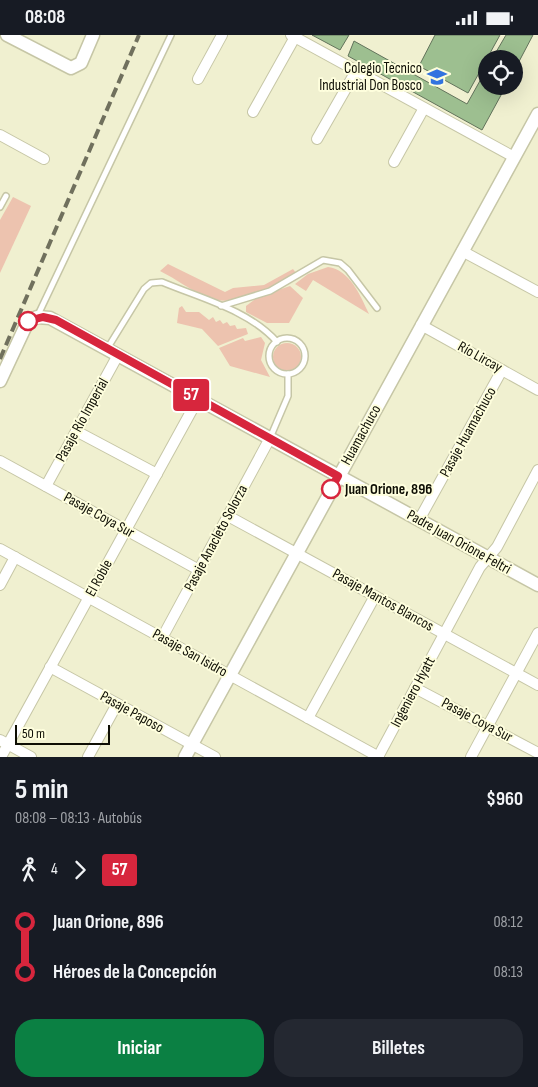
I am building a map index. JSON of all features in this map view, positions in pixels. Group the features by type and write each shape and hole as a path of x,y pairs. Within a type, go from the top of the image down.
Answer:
{"street":[{"path":"7,35 67,67 74,68 81,63 93,35"},
{"path":"198,79 222,35"},
{"path":"253,112 293,36 514,157"},
{"path":"317,139 356,71"},
{"path":"394,161 424,108"},
{"name":"Huamachuco","path":"185,757 538,114"},
{"path":"0,135 44,159"},
{"path":"462,251 538,292"},
{"path":"0,381 25,325 37,317"},
{"name":"Padre Juan Orione Feltri","path":"37,317 56,320 538,585"},
{"name":"Río Lircay","path":"421,325 538,389"},
{"name":"Pasaje Río Imperial","path":"46,486 76,431 112,352"},
{"name":"Pasaje Huamachuco","path":"419,520 502,370"},
{"name":"El Roble","path":"1,757 4,742 50,667 198,399"},
{"path":"76,431 156,474"},
{"name":"Pasaje Anacleto Solorza","path":"162,638 270,438"},
{"name":"Pasaje Coya Sur","path":"0,461 199,570"},
{"name":"Ingeniero Hyatt","path":"378,757 480,567 497,547 535,483 538,470"},
{"name":"Pasaje Mantos Blancos","path":"228,516 538,685"},
{"name":"Pasaje San Isidro","path":"0,549 378,757"},
{"path":"0,585 15,557"},
{"path":"308,718 375,596"},
{"path":"471,757 538,633"},
{"name":"Pasaje Paposo","path":"50,667 214,757"},
{"name":"Pasaje Coya Sur","path":"415,687 538,753"},
{"path":"88,757 117,704"},
{"path":"4,742 31,757"}],"lane":[{"path":"37,317 171,35"},
{"path":"0,207 6,196"},
{"path":"221,307 270,291 323,260 340,263 348,270 377,308"},
{"path":"112,352 144,289 151,283 162,282 264,327 277,341"},
{"path":"282,339 293,339 304,351 302,366 288,374 277,371 270,362 270,350 277,341 282,339"},
{"path":"270,438 288,396 288,374"}],"shaded area":[{"path":"13,197 31,206 0,273 0,220"},
{"path":"168,264 225,292 233,288 264,285 293,269 296,273 266,291 230,301 208,298 160,271"},
{"path":"328,267 336,269 348,278 358,292 369,314 313,280 306,291 295,284 308,274"},
{"path":"290,286 303,298 289,323 267,323 246,312 246,306 258,297"},
{"path":"182,306 186,312 199,312 209,320 213,317 216,322 220,320 223,324 227,322 230,326 235,325 237,329 246,328 248,334 218,346 202,329 177,323 179,308"},
{"path":"261,337 265,343 261,360 270,377 230,366 219,348 243,338 245,341"},
{"path":"287,343 297,347 301,357 297,367 287,371 277,367 273,357 277,347"}],"building":[{"path":"312,35 349,35 340,50"},
{"path":"435,35 500,35 492,50 478,50 478,75 468,93 419,66"},
{"path":"506,35 533,35 523,54 523,50 497,50"},
{"path":"354,41 467,104 478,84 478,95 501,95 482,130 348,56"}],"railway":[{"path":"0,359 139,35"}],"bus line":[{"name":"57","path":"28,321 37,317 56,320 338,476 331,489"}],"place":[{"name":"Colegio Tecnico Industrial Don Bosco","path":"437,77"},
{"name":"Juan Orione, 896","path":"331,489"}]}
